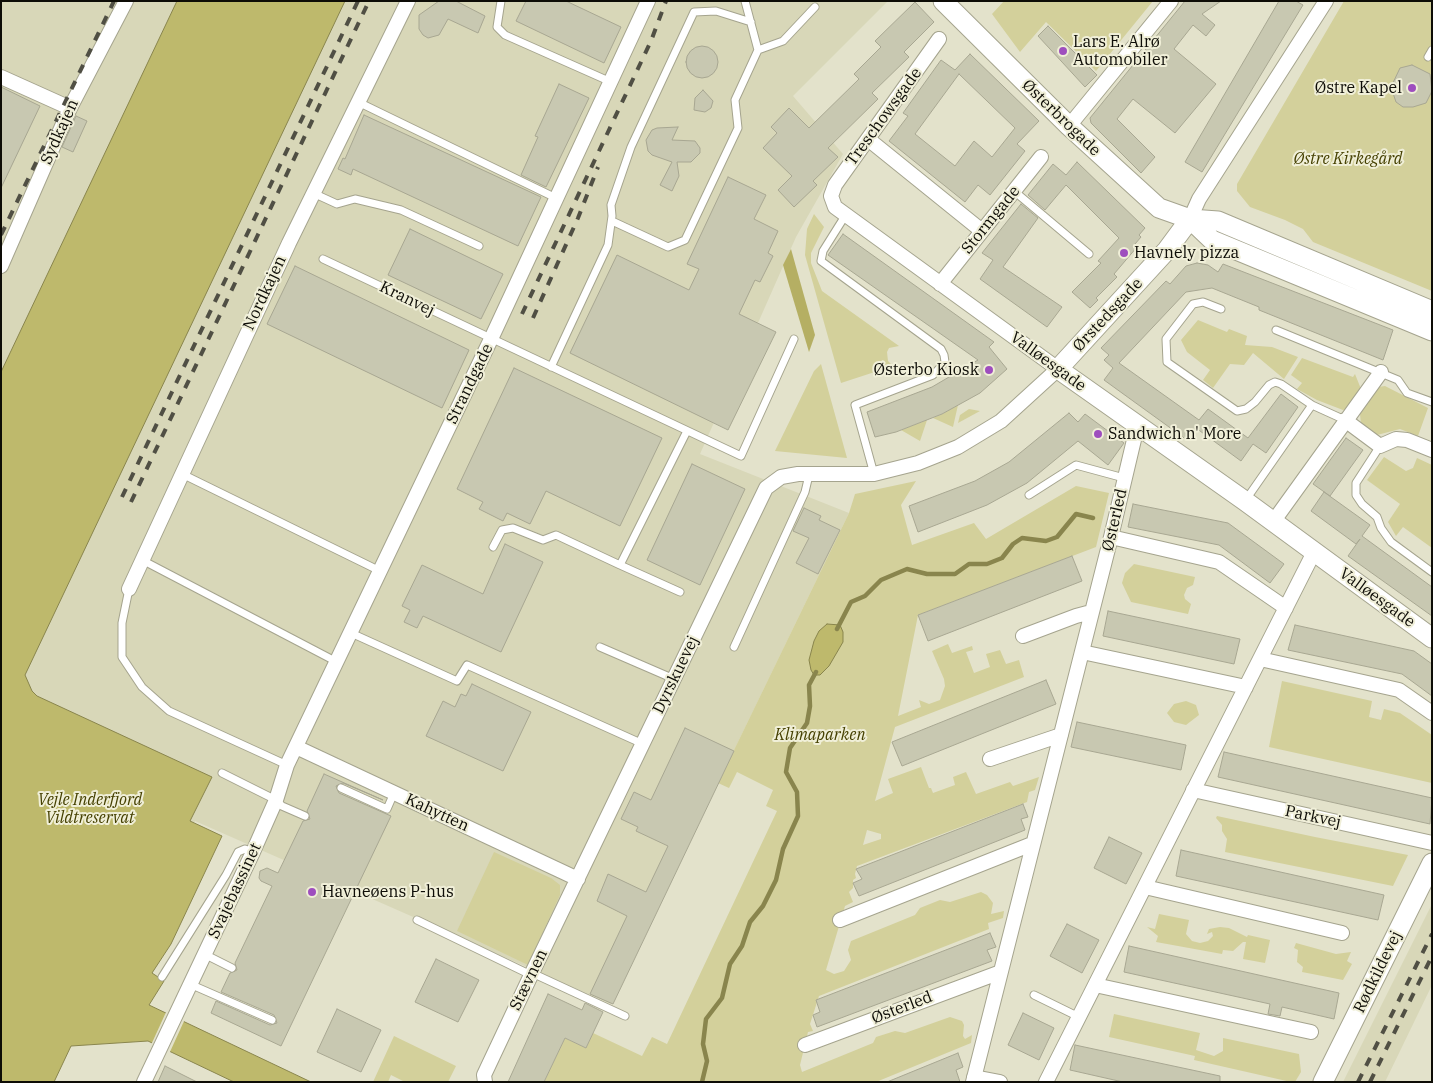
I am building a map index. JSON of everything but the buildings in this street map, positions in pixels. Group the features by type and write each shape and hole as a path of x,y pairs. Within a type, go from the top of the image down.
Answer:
{"street":[{"name":"Sydkajen","path":"1,266 70,108 126,1"},
{"name":"Nordkajen","path":"129,589 313,193 408,1"},
{"name":"Strandgade","path":"287,765 491,339 648,1"},
{"name":"Østerbrogade","path":"944,1 1069,126 1159,208 1190,220 1218,221 1432,311"},
{"path":"1069,126 1171,1"},
{"name":"Ørstedsgade","path":"781,477 874,474 918,463 958,447 1001,421 1058,369 1161,257 1190,220 1200,199 1326,1"},
{"name":"Treschowsgade","path":"831,196 835,185 939,39"},
{"path":"1,77 70,108"},
{"path":"868,139 982,231"},
{"name":"Stormgade","path":"940,284 1041,157"},
{"name":"Valløesgade","path":"831,196 835,207 845,216 1137,427 1245,501 1432,638"},
{"name":"Østerbrogade","path":"1190,220 1212,240 1432,331"},
{"path":"1273,522 1381,372"},
{"path":"1345,420 1380,446 1396,439 1407,440 1432,450"},
{"name":"Østerled","path":"973,1079 998,973 1111,537 1137,427"},
{"name":"Dyrskuevej","path":"578,879 766,488 781,477"},
{"path":"1111,537 1219,562 1286,608"},
{"path":"1046,1082 1314,552"},
{"path":"1023,636 1091,612"},
{"path":"1082,652 1246,687"},
{"path":"1260,659 1399,690 1432,712"},
{"path":"990,759 1061,734"},
{"name":"Kahytten","path":"296,746 578,879"},
{"name":"Svajebassinet","path":"144,1082 192,985 253,852 276,800 287,765"},
{"name":"Parkvej","path":"1194,790 1432,843"},
{"path":"840,920 1032,844"},
{"name":"Rødkildevej","path":"1323,1082 1432,862"},
{"name":"Stævnen","path":"485,1082 484,1075 578,879"},
{"path":"1145,887 1342,933"},
{"name":"Østerled","path":"806,1045 998,973"},
{"path":"1095,985 1311,1032"},
{"path":"973,1079 1000,1082"}],"lane":[{"path":"501,1 497,27 505,35 611,82"},
{"path":"612,221 668,247 685,240 738,128 735,100 758,50 744,1"},
{"path":"758,50 783,41 814,7"},
{"path":"550,368 608,245 612,221 611,205 631,148 694,12 716,11 750,22"},
{"path":"1428,57 1432,50"},
{"path":"358,102 556,198"},
{"path":"1014,190 1089,254"},
{"path":"313,193 337,204 354,199 406,211 479,246"},
{"path":"845,216 822,251 821,261 941,348 945,362 933,375 855,404 874,474"},
{"name":"Kranvej","path":"323,259 550,368 741,456 794,339"},
{"path":"1221,309 1203,302 1193,304 1166,339 1167,362 1237,411 1246,409 1255,402 1269,385 1275,382 1312,405 1345,420"},
{"path":"1276,330 1381,372 1398,380 1407,393 1432,402"},
{"path":"1245,501 1312,405"},
{"path":"620,565 687,431"},
{"path":"1380,446 1356,483 1356,495 1362,504 1377,517 1381,528 1391,542 1432,572"},
{"path":"1029,495 1076,465 1124,478"},
{"path":"182,474 380,571"},
{"path":"734,647 805,492 810,475"},
{"path":"493,547 502,530 513,528 543,540 556,535 680,592"},
{"path":"142,560 337,662"},
{"path":"129,589 122,623 122,657 142,687 169,711 287,765"},
{"path":"351,633 457,680 467,665 643,745"},
{"path":"600,647 674,679"},
{"path":"222,773 276,800 282,806 305,816"},
{"path":"341,788 387,809 394,793"},
{"path":"162,977 226,875 238,852 246,849 253,852"},
{"path":"417,920 625,1016"},
{"path":"206,955 232,968"},
{"path":"192,985 272,1020"},
{"path":"1034,995 1079,1017"}],"shaded area":[{"path":"1,1 888,1 793,96 843,154 796,237 700,454 849,513 611,1004 195,821 130,947 1,971"},
{"name":"Vejle Inderfjord Vildtreservat","path":"177,1 345,1 25,675 32,691 37,696 212,777 190,821 222,836 171,944 152,973 164,981 149,1005 311,1082 234,1082 148,1041 71,1046 54,1082 1,1082 1,372"},
{"path":"791,249 815,335 809,352 783,265"},
{"path":"827,624 840,625 843,632 843,642 829,666 820,675 814,675 809,660 819,631"},
{"path":"1432,904 1432,985 1385,1082 1343,1082"}],"green space":[{"path":"1004,1 1153,1 1096,71 1046,22 1020,52 992,14"},
{"name":"Østre Kirkegård","path":"1344,1 1432,1 1432,291 1313,242 1303,229 1250,207 1237,191 1237,184"},
{"path":"814,214 824,227 811,253 811,263 822,291 899,346 889,348 887,352 888,361 893,366 841,383 805,255 807,229"},
{"path":"1198,320 1227,332 1229,329 1247,336 1245,345 1272,347 1298,357 1284,379 1253,353 1244,365 1230,364 1213,388 1203,380 1210,370 1187,352 1181,340"},
{"path":"1302,358 1353,377 1355,374 1361,389 1347,409 1343,410 1317,400 1297,389 1302,383 1291,375"},
{"path":"821,364 847,458 775,451 814,371"},
{"path":"1385,386 1428,408 1418,436 1400,429 1377,435 1361,424 1360,414 1379,387"},
{"path":"958,405 953,427 933,418 942,414"},
{"path":"969,409 980,411 958,423 960,415"},
{"path":"927,420 920,441 901,430"},
{"path":"1384,457 1406,471 1413,468 1417,458 1432,465 1432,548 1403,527 1396,536 1388,522 1400,504 1367,480"},
{"name":"Klimaparken","path":"916,481 901,505 912,545 974,523 986,539 1076,486 1109,493 1096,547 918,615 898,716 921,707 919,700 929,704 940,700 945,686 944,679 932,651 948,644 952,653 972,646 973,650 966,652 974,673 990,667 986,654 1000,650 1006,664 1019,660 1024,677 895,727 875,801 893,793 888,779 921,767 929,788 931,788 933,793 955,785 953,777 966,772 976,794 1010,782 1013,786 1039,777 1035,790 1029,792 1027,802 857,866 853,888 849,892 853,902 845,906 826,970 834,974 844,971 851,960 848,950 851,941 915,915 920,908 940,900 950,902 981,892 987,895 993,903 991,914 1004,911 1003,918 988,923 989,929 819,996 810,1024 813,1031 808,1032 800,1065 802,1072 873,1043 876,1037 895,1031 905,1033 950,1017 962,1021 964,1025 963,1036 965,1039 972,1035 971,1043 876,1082 544,1082 565,1038 586,1048 593,1033 642,1056 652,1037 667,1044 777,811 766,806 773,790 737,772 729,788 718,783 849,513 855,494","holes":["867,830 881,834 881,839 863,845"]},
{"path":"1134,564 1195,577 1193,585 1187,588 1184,595 1185,599 1191,604 1188,614 1131,602 1122,583 1125,573"},
{"path":"1282,681 1372,701 1369,717 1381,720 1384,709 1400,713 1432,735 1432,783 1269,747"},
{"path":"1186,701 1196,705 1199,715 1186,725 1174,722 1167,713 1174,704"},
{"path":"1217,816 1408,855 1393,886 1225,852 1227,839 1222,831 1222,825 1216,818"},
{"path":"494,852 551,878 560,885 560,895 528,965 457,931"},
{"path":"1159,914 1189,920 1186,934 1192,941 1200,943 1208,941 1213,936 1212,932 1207,934 1209,929 1220,927 1229,928 1247,937 1248,935 1270,940 1265,963 1243,959 1246,942 1243,942 1233,951 1223,950 1222,954 1156,942 1158,936 1147,927 1155,929"},
{"path":"1296,943 1336,954 1351,952 1347,961 1352,964 1343,980 1302,972 1303,967 1297,962 1298,950 1294,948"},
{"path":"1114,1014 1200,1033 1196,1050 1214,1056 1223,1051 1223,1038 1299,1054 1301,1072 1295,1082 1291,1082 1194,1060 1195,1056 1109,1037"},
{"path":"394,1036 456,1066 448,1082 405,1082 391,1075 388,1082 373,1082"}],"pier":[{"path":"167,1010 185,1019 169,1054 151,1045"}],"waterway":[{"path":"837,629 851,602 865,596 881,580 907,569 927,574 955,574 969,564 987,564 1002,558 1013,544 1022,538 1046,541 1057,537 1076,514 1093,518"},
{"path":"702,1082 707,1061 703,1044 706,1019 722,998 730,964 742,946 750,922 763,906 776,880 783,849 798,816 797,792 786,772 790,748 807,723 810,706 809,685 816,672"}],"railway":[{"path":"1,235 114,1"},
{"path":"122,497 358,1"},
{"path":"131,502 369,1"},
{"path":"522,314 651,41 666,1"},
{"path":"533,318 578,218 598,167"},
{"path":"1358,1082 1432,934"},
{"path":"1370,1082 1432,956"}],"place":[{"name":"Lars E. Alrø Automobiler","path":"1063,51"},
{"name":"Østre Kapel","path":"1412,88"},
{"name":"Havnely pizza","path":"1124,253"},
{"name":"Østerbo Kiosk","path":"989,370"},
{"name":"Sandwich n' More","path":"1098,434"},
{"name":"Havneøens P-hus","path":"312,892"}]}
